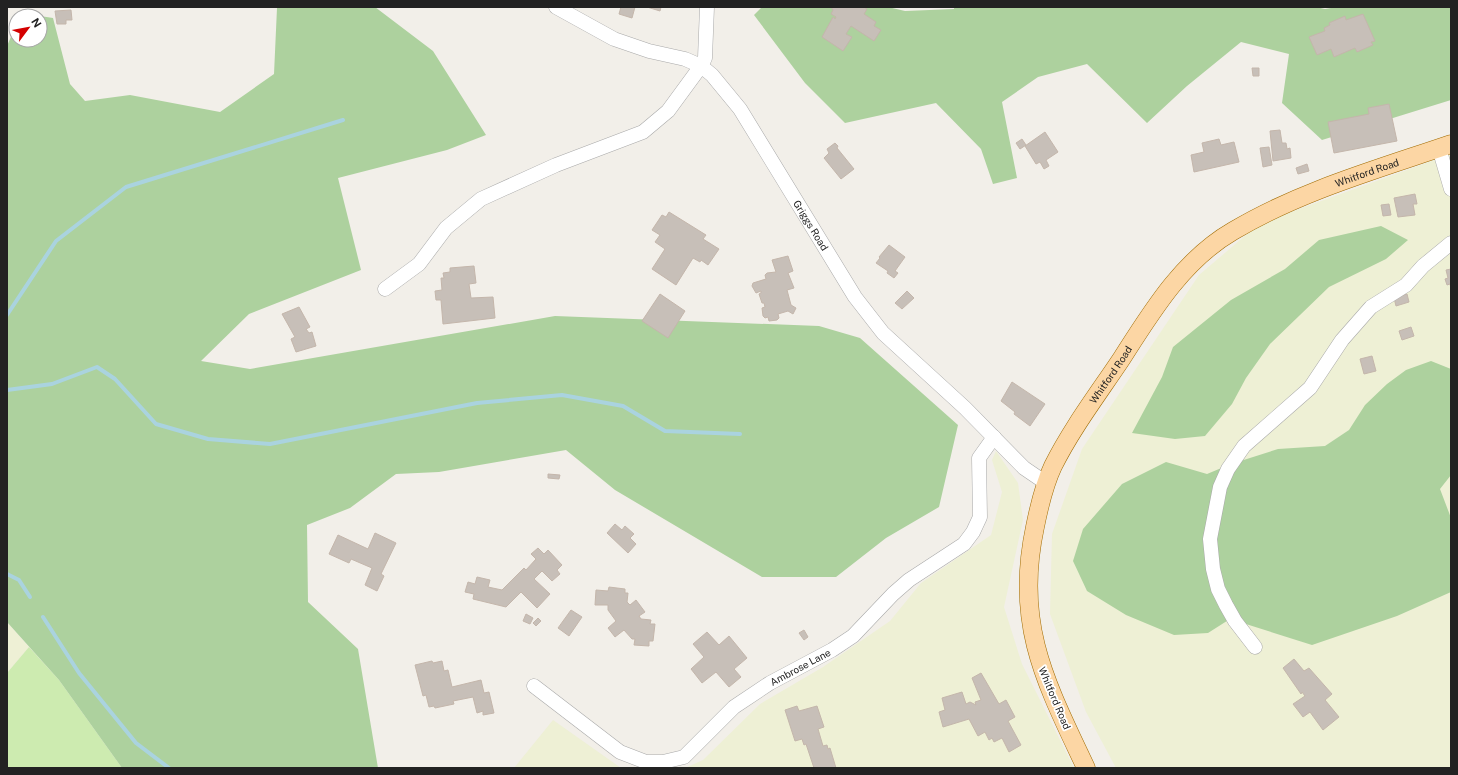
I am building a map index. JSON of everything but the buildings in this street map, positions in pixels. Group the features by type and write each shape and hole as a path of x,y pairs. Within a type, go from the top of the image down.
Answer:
{"main road":[{"name":"Whitford Road","path":"1086,768 1048,684 1036,650 1028,605 1028,564 1036,519 1046,482 1068,440 1149,316 1181,275 1197,258 1232,232 1273,210 1344,181 1445,146"}],"street":[{"name":"Griggs Road","path":"556,7 588,26 633,47 685,60 701,66 726,90 740,109 851,290 869,315 883,332 948,392 1024,468 1046,482"},
{"path":"385,289 419,264 446,228 481,199 556,165 643,132 668,111 701,66 705,58 707,7"},
{"path":"1445,146 1451,189"},
{"path":"1256,647 1235,621 1226,605 1218,589 1213,569 1210,539 1220,487 1228,469 1244,446 1310,388 1342,340 1371,306 1406,285 1423,266 1451,243"},
{"name":"Ambrose Lane","path":"534,686 620,752 646,762 663,762 684,757 734,707 770,683 832,650 853,636 893,594 909,580 964,544 973,532 980,516 980,458 994,437"}],"green space":[{"path":"375,7 433,51 486,135 447,150 338,178 361,270 249,314 201,361 250,369 555,316 819,326 860,338 958,425 939,507 886,538 836,577 762,577 615,490 566,450 439,472 396,474 350,508 307,525 308,602 358,649 378,768 122,768 59,680 7,622 7,46 8,44 8,48 48,48 48,17 53,18 70,84 85,101 130,95 220,112 274,74 277,8"},
{"path":"762,7 888,7 905,11 954,9 954,7 1316,7 1325,9 1337,7 1451,7 1451,100 1322,140 1282,103 1289,54 1241,42 1187,86 1147,123 1087,64 1038,77 1002,102 1017,178 993,184 981,149 936,103 845,123 805,83 754,15"},
{"path":"1451,154 1451,768 1116,768 1086,712 1050,614 1052,534 1082,449 1199,275 1260,223"},
{"path":"1381,226 1408,240 1386,259 1329,287 1270,344 1246,378 1232,404 1205,436 1175,439 1132,433 1162,377 1173,347 1231,300 1285,269 1319,240"},
{"path":"1431,361 1451,369 1451,475 1440,489 1451,518 1451,592 1397,616 1312,645 1230,619 1208,633 1174,635 1126,615 1087,591 1073,561 1083,529 1122,484 1166,462 1207,474 1231,464 1278,449 1325,446 1349,430 1365,405 1387,384 1406,370"},
{"path":"996,451 1018,483 1023,520 1004,607 1022,664 1074,768 685,768 703,760 760,704 823,667 890,621 921,583 991,535 1002,492 992,460"},
{"path":"7,622 29,647 7,673"},
{"path":"29,647 59,680 122,768 7,768 7,673"},
{"path":"553,720 621,768 514,768"}],"waterway":[{"path":"7,315 56,241 126,187 343,120"},
{"path":"7,390 52,384 97,367 115,379 156,424 208,439 270,444 477,403 562,395 623,406 665,431 740,434"},
{"path":"7,574 19,580 30,597"},
{"path":"43,617 79,673 136,743 169,768"}]}
